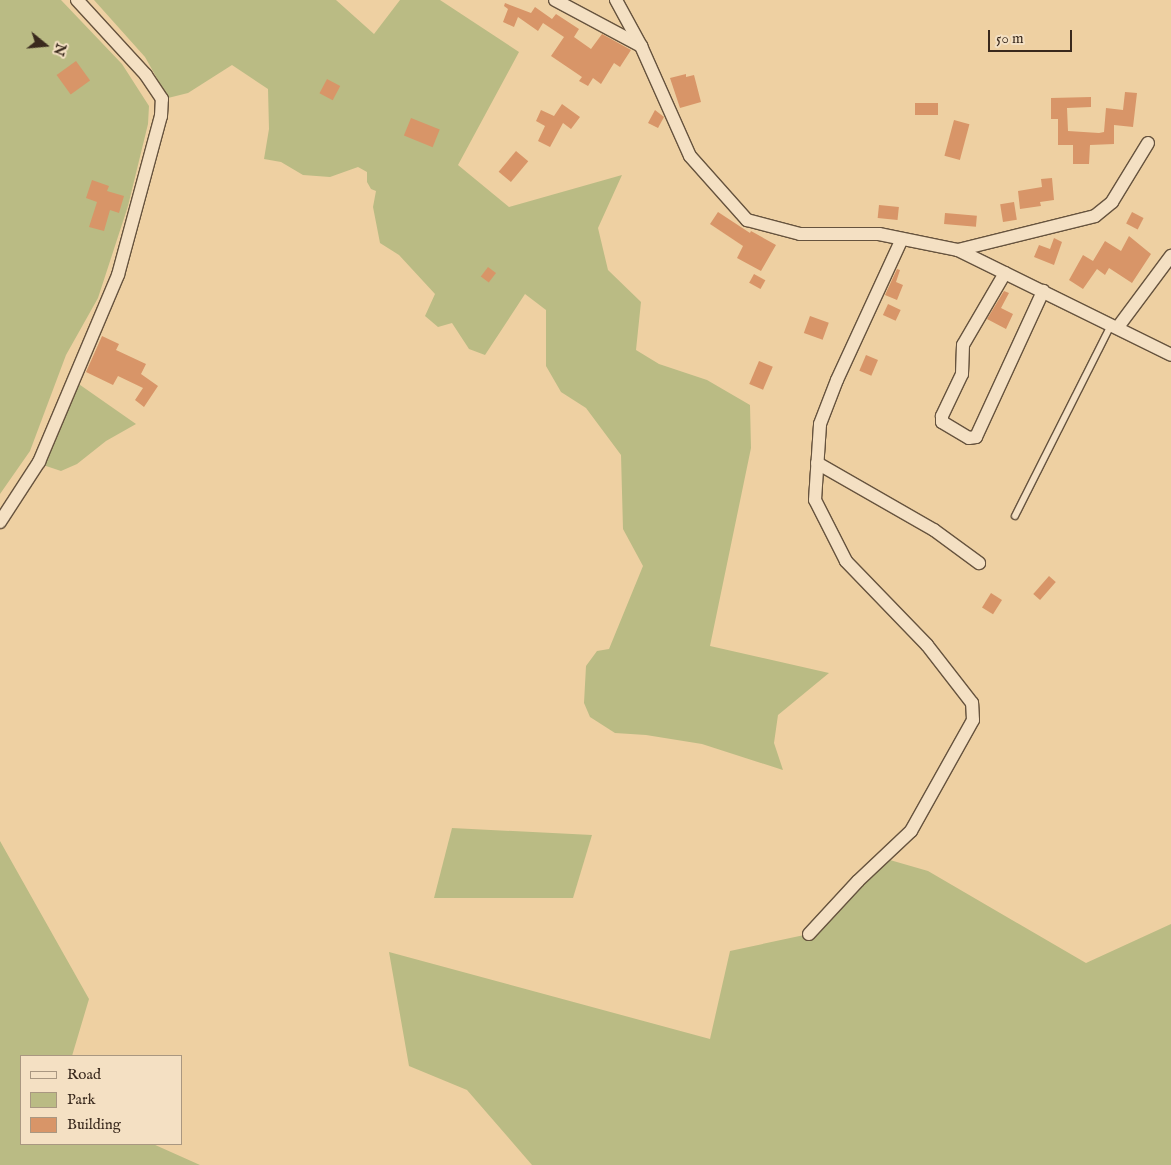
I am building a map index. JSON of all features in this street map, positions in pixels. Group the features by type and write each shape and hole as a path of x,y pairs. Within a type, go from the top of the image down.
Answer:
{"street":[{"path":"0,522 39,462 118,275 161,116 162,99 146,75 77,0"},
{"path":"555,0 641,46"},
{"path":"616,0 641,46 690,156 747,220 800,234 879,234 958,250 1171,355"},
{"path":"958,250 1095,216 1112,202 1148,143"},
{"path":"809,934 858,881 912,831 973,720 972,703 927,645 846,561 815,500 820,424 837,380 902,239"},
{"path":"1115,326 1171,256"},
{"path":"1005,273 963,344 962,374 942,416 942,422 969,438 976,437 1044,291"},
{"path":"817,463 934,530 979,563"}],"lane":[{"path":"1015,516 1115,326"}],"green space":[{"path":"0,0 61,0 122,64 149,106 148,124 128,206 98,298 66,355 30,451 0,494"},
{"path":"94,0 336,0 374,34 400,0 440,0 519,52 458,165 509,207 622,175 598,228 608,270 641,302 636,350 659,364 707,380 750,405 751,448 710,646 829,673 778,715 774,743 783,770 702,744 646,735 615,733 590,717 584,703 586,666 597,651 609,649 643,566 623,529 621,455 586,408 561,392 546,366 546,310 525,294 485,355 469,349 452,323 438,327 425,316 435,294 399,255 380,243 373,207 376,191 371,189 367,182 367,172 358,167 330,177 303,175 281,162 264,159 269,129 268,89 232,65 188,93 168,98 145,57"},
{"path":"73,380 136,424 106,441 77,464 61,471 43,465"},
{"path":"452,828 592,835 573,898 434,898"},
{"path":"0,841 89,999 72,1055 20,1055 20,1145 155,1145 200,1165 0,1165"},
{"path":"883,858 928,871 1086,963 1171,924 1171,1165 532,1165 467,1090 409,1066 389,952 710,1039 730,951 809,934"}],"building":[{"path":"505,3 531,13 535,7 552,19 556,14 579,29 574,37 591,49 602,34 631,50 620,67 614,63 601,84 593,78 588,86 579,81 582,77 551,56 564,37 543,23 538,31 518,17 514,27 503,22 508,9 504,6"},
{"path":"76,61 90,80 71,95 57,75"},
{"path":"686,74 686,77 694,75 701,102 680,108 670,78"},
{"path":"327,79 340,86 333,100 319,93"},
{"path":"1125,92 1137,93 1133,127 1114,125 1114,144 1090,145 1089,164 1073,164 1073,145 1058,145 1058,119 1051,119 1051,98 1091,97 1091,107 1067,108 1068,131 1099,133 1104,132 1106,108 1123,110"},
{"path":"915,103 938,103 938,115 915,115"},
{"path":"562,104 580,117 571,129 563,123 550,147 538,141 545,126 536,121 541,110 554,116"},
{"path":"655,110 664,117 658,128 648,123"},
{"path":"411,118 440,130 433,147 404,136"},
{"path":"954,120 969,124 960,160 944,156"},
{"path":"516,151 528,161 511,182 499,172"},
{"path":"1052,178 1054,200 1040,202 1041,206 1020,209 1018,191 1042,187 1041,179"},
{"path":"92,180 109,186 107,191 124,196 119,213 110,210 104,231 89,227 97,202 86,198"},
{"path":"1014,202 1017,220 1003,222 1000,204"},
{"path":"879,205 899,207 898,220 878,218"},
{"path":"718,212 750,233 751,231 776,245 761,271 737,258 743,246 710,224"},
{"path":"1132,212 1144,218 1138,229 1126,224"},
{"path":"945,213 977,216 976,227 944,224"},
{"path":"1129,236 1151,254 1132,283 1109,268 1105,275 1097,269 1083,289 1069,280 1083,255 1093,261 1105,241 1121,251"},
{"path":"1054,238 1062,242 1054,265 1034,257 1039,245 1050,249"},
{"path":"488,267 496,273 489,283 481,277"},
{"path":"897,269 900,270 896,282 903,285 897,300 885,295"},
{"path":"754,274 765,280 761,289 749,283"},
{"path":"1004,291 1009,293 1001,308 1013,314 1006,329 987,319"},
{"path":"888,304 901,310 896,321 883,315"},
{"path":"810,316 829,323 823,340 804,333"},
{"path":"102,336 119,344 116,350 146,364 141,374 158,386 144,407 135,400 143,388 118,376 113,385 86,372"},
{"path":"866,355 878,360 871,376 859,371"},
{"path":"759,361 773,367 763,390 749,384"},
{"path":"1049,576 1056,582 1040,600 1033,594"},
{"path":"991,593 1002,600 993,614 982,607"}]}
